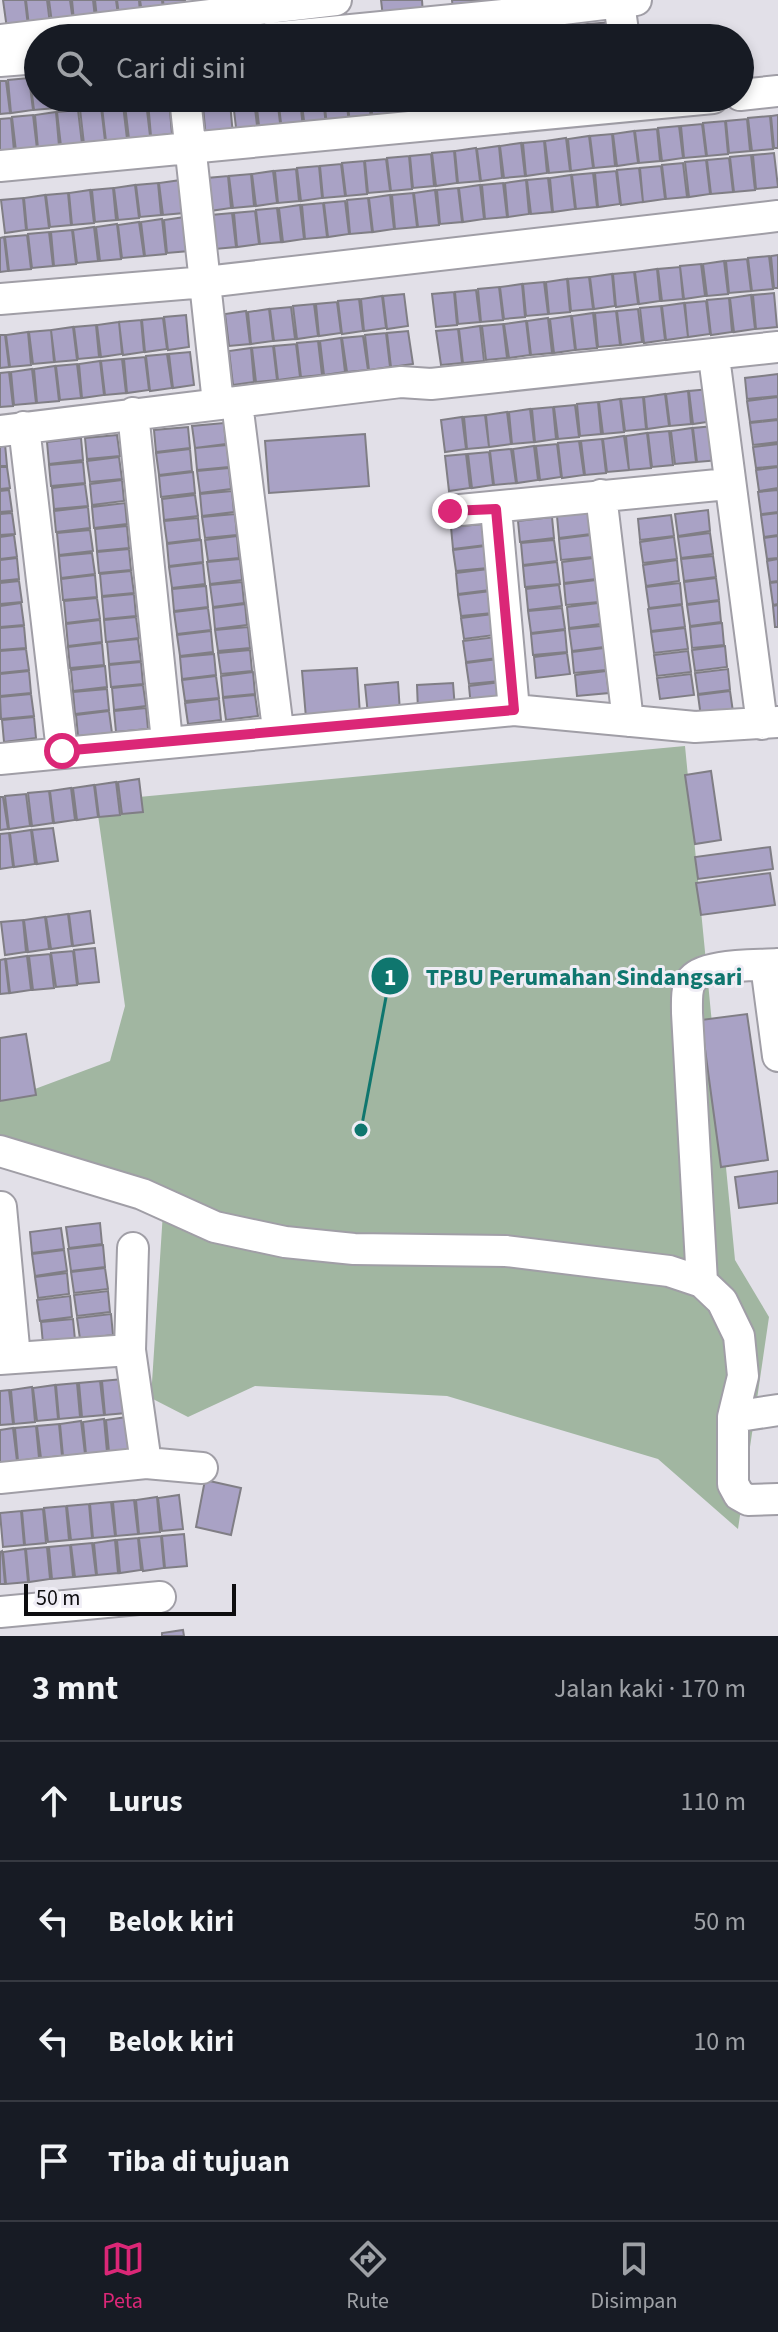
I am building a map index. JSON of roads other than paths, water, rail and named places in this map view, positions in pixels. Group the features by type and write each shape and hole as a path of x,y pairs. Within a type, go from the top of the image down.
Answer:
{"street":[{"path":"134,24 336,0 339,24"},
{"path":"373,24 449,10 628,1 626,24"},
{"path":"0,40 24,37"},
{"path":"0,61 24,59"},
{"path":"754,94 778,91"},
{"path":"186,112 206,282 278,729"},
{"path":"0,166 534,112"},
{"path":"0,299 206,282 778,216"},
{"path":"62,751 12,429 401,382 431,384 714,357 778,347"},
{"path":"0,759 278,729 514,710 695,727 770,723 728,484 714,357"},
{"path":"133,413 167,741"},
{"path":"450,511 496,509 601,495 728,484"},
{"path":"601,495 628,721"},
{"path":"496,509 514,710"},
{"path":"702,1282 687,1013 689,983 696,975 713,969 772,964 778,1056"},
{"path":"0,1151 142,1194 215,1227 285,1242 354,1249 506,1251 669,1271 702,1282 722,1301 739,1336 743,1376 733,1417 733,1484 739,1495 748,1500 778,1499"},
{"path":"1,1207 7,1359 130,1350"},
{"path":"133,1248 130,1350 146,1463"},
{"path":"733,1417 778,1410"},
{"path":"0,1478 146,1463 202,1468"},
{"path":"0,1612 160,1597"}],"place":[{"name":"TPBU Perumahan Sindangsari","path":"361,1130"}]}
